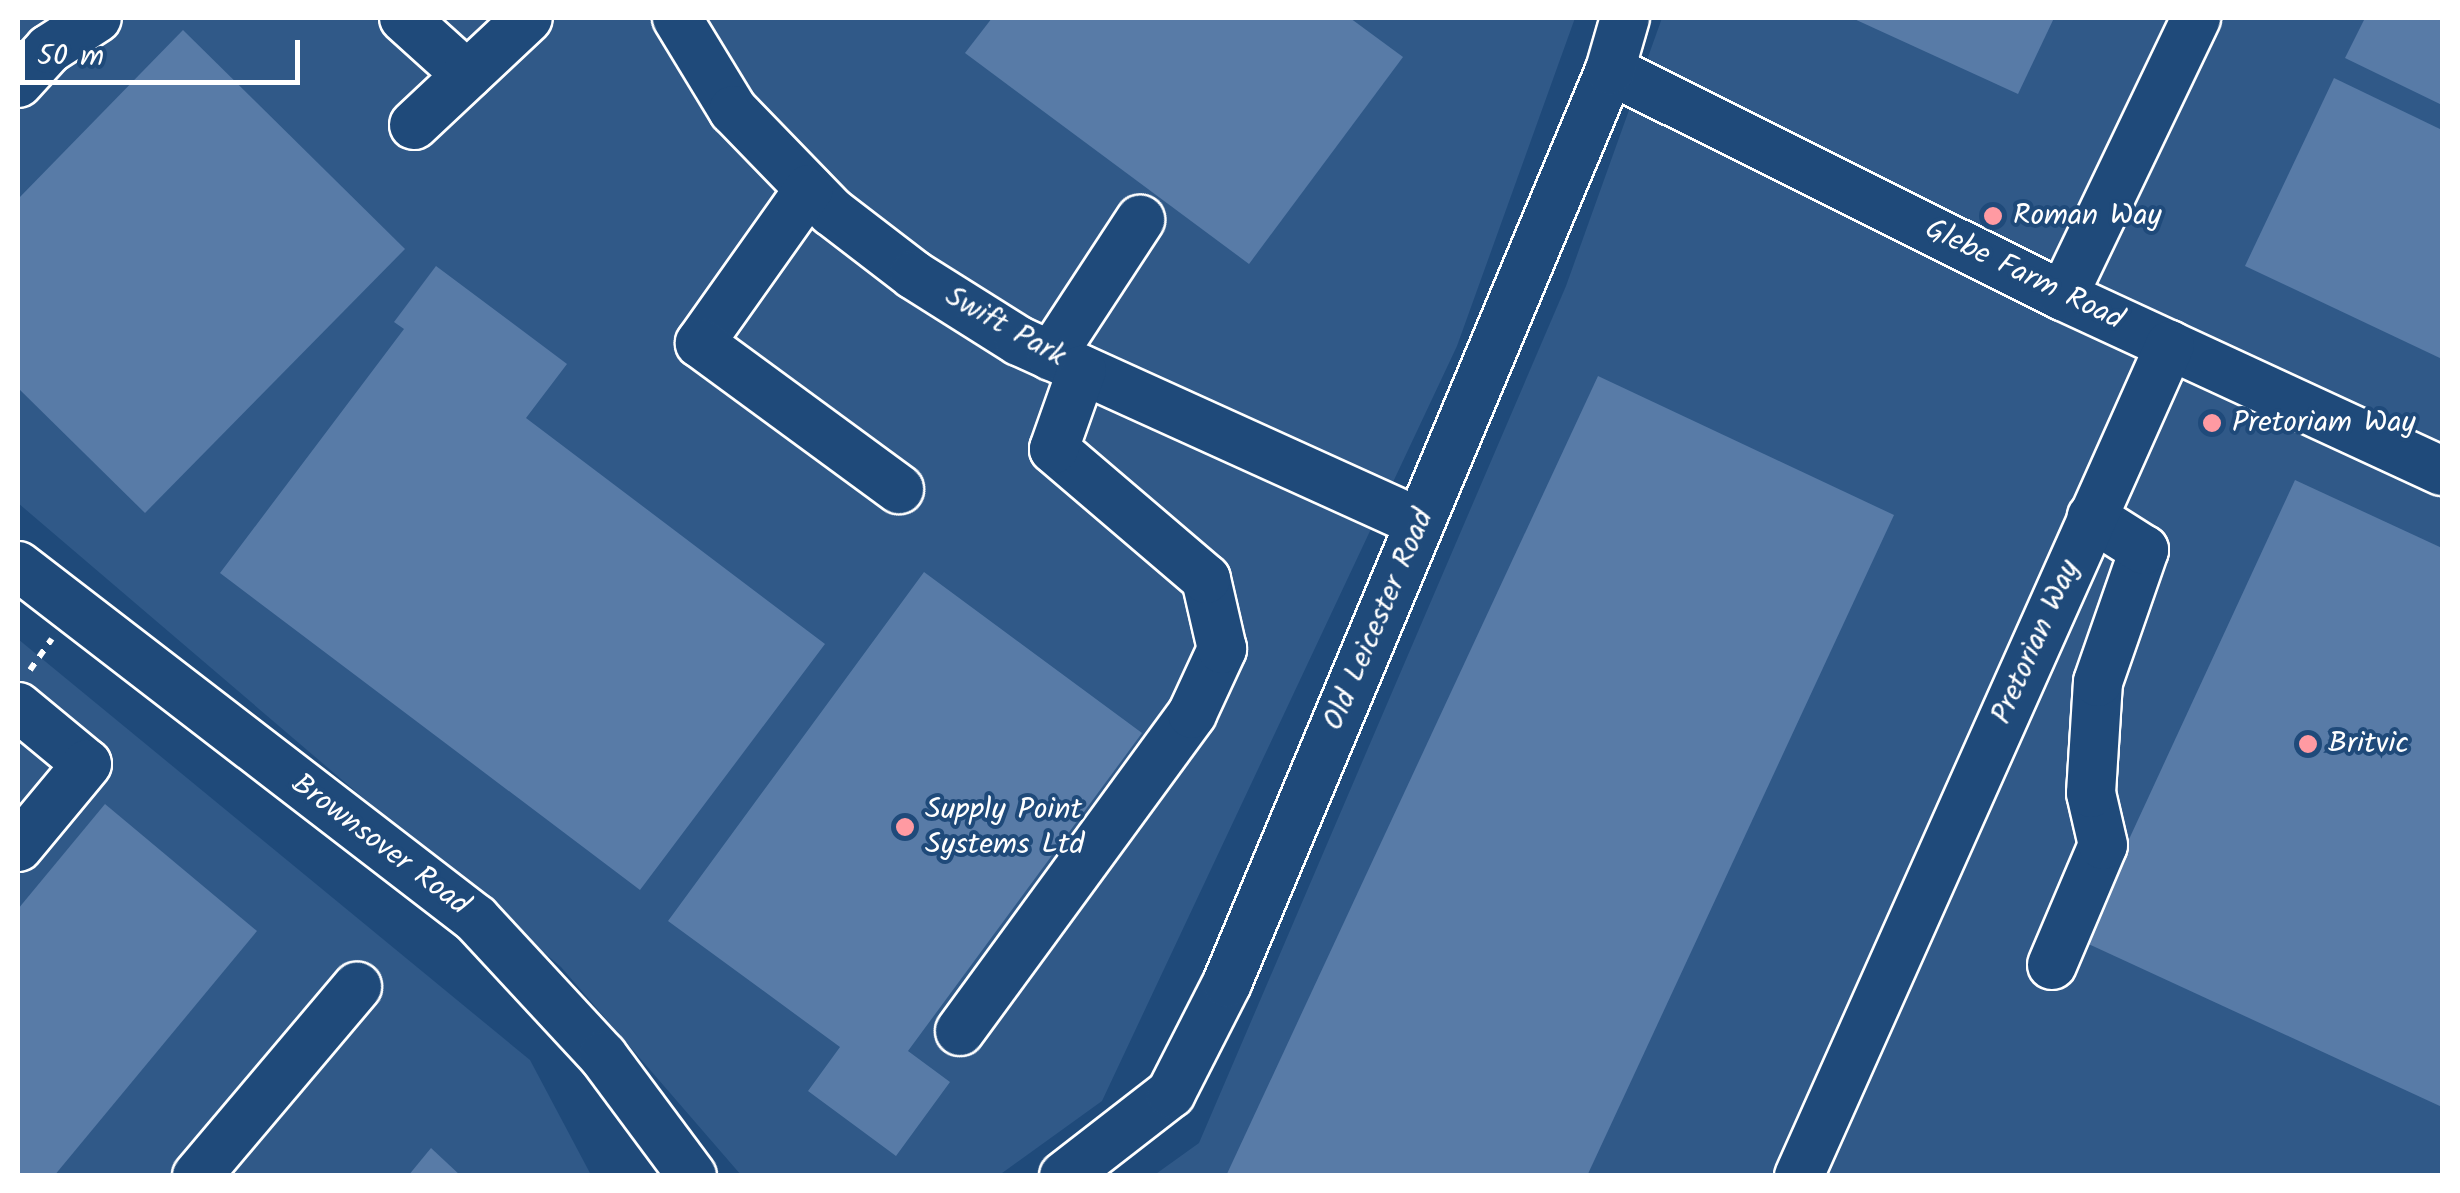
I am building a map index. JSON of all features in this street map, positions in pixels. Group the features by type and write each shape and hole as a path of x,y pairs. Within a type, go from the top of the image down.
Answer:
{"street":[{"path":"18,83 49,49 97,18"},
{"path":"404,18 467,75"},
{"path":"414,125 528,18"},
{"name":"Swift Park","path":"677,18 732,110 809,189 914,274 1066,363 1420,523"},
{"name":"Old Leicester Road","path":"1064,1176 1171,1093 1227,983 1610,70 1625,18"},
{"path":"2063,296 2196,18"},
{"name":"Glebe Farm Road","path":"1610,70 2063,296 2442,471"},
{"path":"809,189 700,343 898,489"},
{"path":"960,1031 1192,714 1222,649 1206,579 1054,449 1066,363 1140,220"},
{"name":"Pretorian Way","path":"1799,1176 1901,939 2170,345"},
{"path":"2052,965 2104,845 2091,794 2098,682 2144,550 2092,516"},
{"name":"Brownsover Road","path":"18,566 476,919 602,1056 692,1176"},
{"path":"18,707 87,764 18,847"},
{"path":"197,1176 357,987"}],"path":[{"path":"18,687 72,609"}],"shaded area":[{"path":"18,18 1575,18 1457,346 1102,1101 998,1176 741,1175 561,967 18,503"},
{"path":"1662,18 2442,18 2442,1175 1153,1176 1199,1143 1566,286"},
{"path":"18,639 530,1060 591,1175 18,1175"}],"building":[{"path":"992,18 1350,18 1403,57 1249,264 965,53"},
{"path":"1852,18 2054,18 2018,94"},
{"path":"2365,18 2442,18 2442,105 2345,58"},
{"path":"183,30 405,249 145,513 18,388 18,199"},
{"path":"2334,78 2442,130 2442,359 2245,266"},
{"path":"436,266 567,364 526,418 825,644 640,890 220,573 404,329 394,322"},
{"path":"1598,376 1894,515 1587,1176 1226,1176"},
{"name":"Britvic","path":"2295,480 2442,548 2442,1107 2082,941"},
{"name":"Supply Point Systems Ltd","path":"924,572 1142,733 908,1051 950,1082 896,1156 808,1091 840,1047 668,921"},
{"path":"105,804 257,931 54,1176 18,1176 18,909"},
{"path":"431,1148 461,1176 408,1176"}],"place":[{"name":"Roman Way","path":"1993,216"},
{"name":"Pretoriam Way","path":"2212,423"},
{"name":"Britvic","path":"2308,744"},
{"name":"Supply Point Systems Ltd","path":"905,827"}]}
